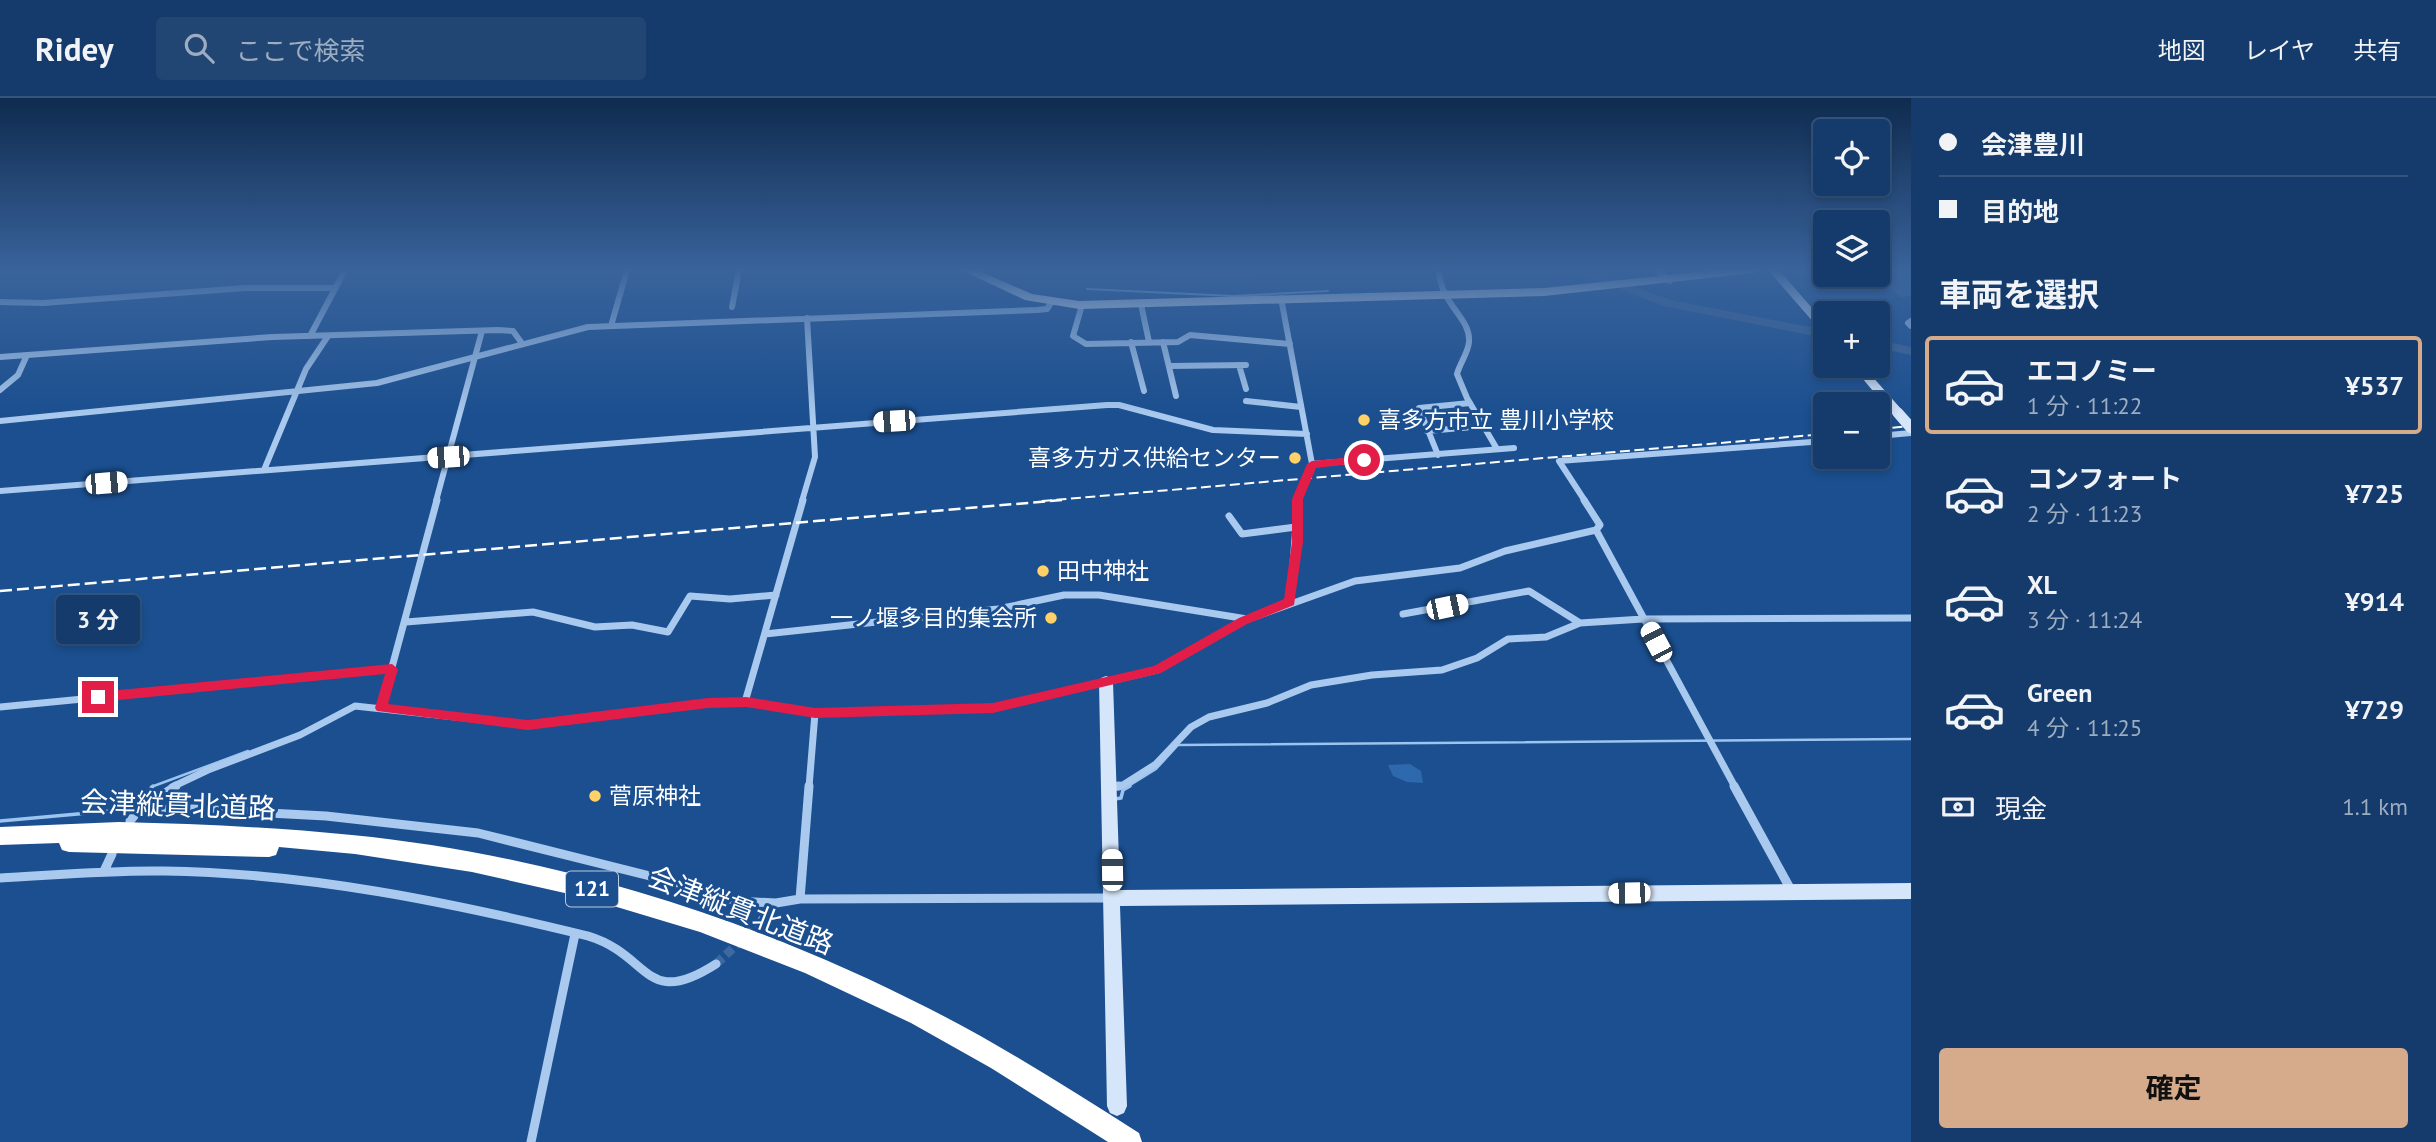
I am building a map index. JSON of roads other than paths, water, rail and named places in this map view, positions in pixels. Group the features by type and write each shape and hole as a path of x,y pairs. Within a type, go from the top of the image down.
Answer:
{"highway":[{"name":"会津縦貫北道路","path":"0,836 116,830 240,834 360,844 496,866 601,891 751,940 918,1015 1010,1066 1130,1142"},
{"name":"会津縦貫北道路","path":"0,847 67,843 167,844 355,853 492,875 586,898 747,949 843,990 1006,1076 1110,1142"}],"street":[{"path":"310,336 319,319"},
{"path":"611,326 613,319"},
{"path":"0,421 394,380 521,342 577,329 789,319"},
{"path":"746,702 815,457 807,319"},
{"path":"1078,319 1073,336 1082,343 1182,342 1190,335 1215,335 1255,342 1290,344"},
{"path":"1144,319 1149,342"},
{"path":"1285,319 1312,464 1298,499 1290,602"},
{"path":"1458,319 1469,334 1468,349 1457,374 1469,403 1497,449"},
{"path":"0,357 310,336 482,331 513,331 521,342"},
{"path":"381,708 482,331"},
{"path":"264,470 306,369 328,336"},
{"path":"1131,342 1144,391"},
{"path":"1163,342 1176,396"},
{"path":"0,390 18,375 27,355"},
{"path":"1169,366 1242,365 1246,389"},
{"path":"1867,378 1911,431 1890,434"},
{"path":"1246,401 1301,407"},
{"path":"1438,455 1419,408 1469,403"},
{"path":"0,491 1113,404 1213,430 1307,434"},
{"path":"1427,431 1484,426"},
{"path":"130,821 159,794 208,770 300,735 355,706 528,725 676,705 746,702 815,713 993,708 1157,670 1247,619 1290,602 1328,593 1355,581 1460,568 1505,551 1596,530 1600,525 1559,461 1813,442"},
{"path":"1312,464 1514,448"},
{"path":"1229,516 1242,534 1297,527"},
{"path":"1596,530 1791,892"},
{"path":"1403,614 1529,591 1580,623"},
{"path":"406,622 533,612 595,627 632,625 668,632 690,596 730,599 776,595"},
{"path":"765,634 998,609 1064,595 1099,595 1247,619"},
{"path":"1110,787 1123,785 1156,764 1191,727 1209,717 1267,703 1311,685 1449,668 1477,659 1508,639 1546,637 1580,623 1643,619 1911,618"},
{"path":"0,707 392,669"},
{"path":"1106,682 1117,1105"},
{"path":"800,899 815,713"},
{"path":"139,810 326,816 478,833 686,885 736,901 776,903 800,899 1911,891"},
{"path":"103,871 112,855"},
{"path":"0,878 103,871 318,882 444,903 575,934 605,943 632,960 645,975 664,983 681,984 716,964"},
{"path":"759,924 776,903"},
{"path":"531,1142 575,934"}],"waterway":[{"path":"1747,319 1813,332"},
{"path":"1890,347 1911,351"},
{"path":"1127,787 1156,769 1178,745 1911,739"},
{"path":"153,786 248,751"},
{"path":"0,821 133,809 153,786"},
{"path":"1115,799 1121,798 1123,790 1130,786"}],"tunnel":[{"path":"716,964 759,924"}],"railway":[{"path":"1890,428 1911,426"},
{"path":"1042,501 1813,435"},
{"path":"0,591 1062,500"}],"place":[{"name":"喜多方市立 豊川小学校","path":"1364,420"},
{"name":"喜多方ガス供給センター","path":"1295,458"},
{"name":"田中神社","path":"1043,571"},
{"name":"一ノ堰多目的集会所","path":"1051,618"},
{"name":"菅原神社","path":"595,796"}]}
